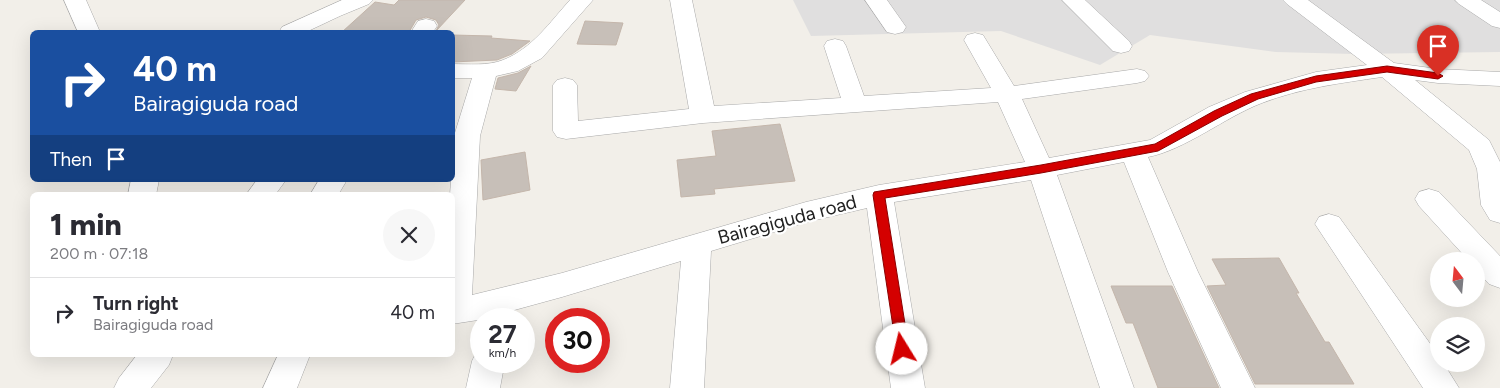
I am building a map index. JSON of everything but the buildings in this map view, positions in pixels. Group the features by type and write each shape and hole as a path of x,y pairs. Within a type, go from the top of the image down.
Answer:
{"street":[{"path":"75,0 88,30"},
{"path":"294,30 362,0"},
{"path":"455,71 486,71 510,66 534,53 582,0"},
{"path":"682,0 703,115"},
{"path":"876,0 895,27"},
{"path":"1073,0 1121,46"},
{"path":"1294,0 1387,69 1480,146 1490,169 1495,206 1500,213"},
{"path":"1466,0 1500,22"},
{"path":"975,40 1007,94 1041,169 1117,388"},
{"path":"835,46 855,104"},
{"name":"Bairagiguda road","path":"508,308 696,244 806,212 878,195 1158,148 1218,113 1254,96 1316,79 1387,69 1438,76 1500,79"},
{"path":"455,296 466,136 486,71"},
{"path":"565,84 566,131 703,115 1007,94 1137,76"},
{"path":"1132,153 1183,272 1238,388"},
{"path":"262,192 270,182"},
{"path":"878,195 908,388"},
{"path":"1429,200 1500,276"},
{"path":"1329,224 1442,388"},
{"path":"687,388 696,244"},
{"name":"Bairagiguda road","path":"455,311 470,311"},
{"path":"131,388 155,357"},
{"path":"280,388 293,357"},
{"path":"483,388 486,373"}],"shaded area":[{"path":"793,0 1500,0 1500,52 1354,54 1276,52 1150,35 1100,65 1001,31 811,36"}],"route":[{"path":"902,349 878,195 1158,148 1218,113 1254,96 1316,79 1387,69 1438,76"}]}
